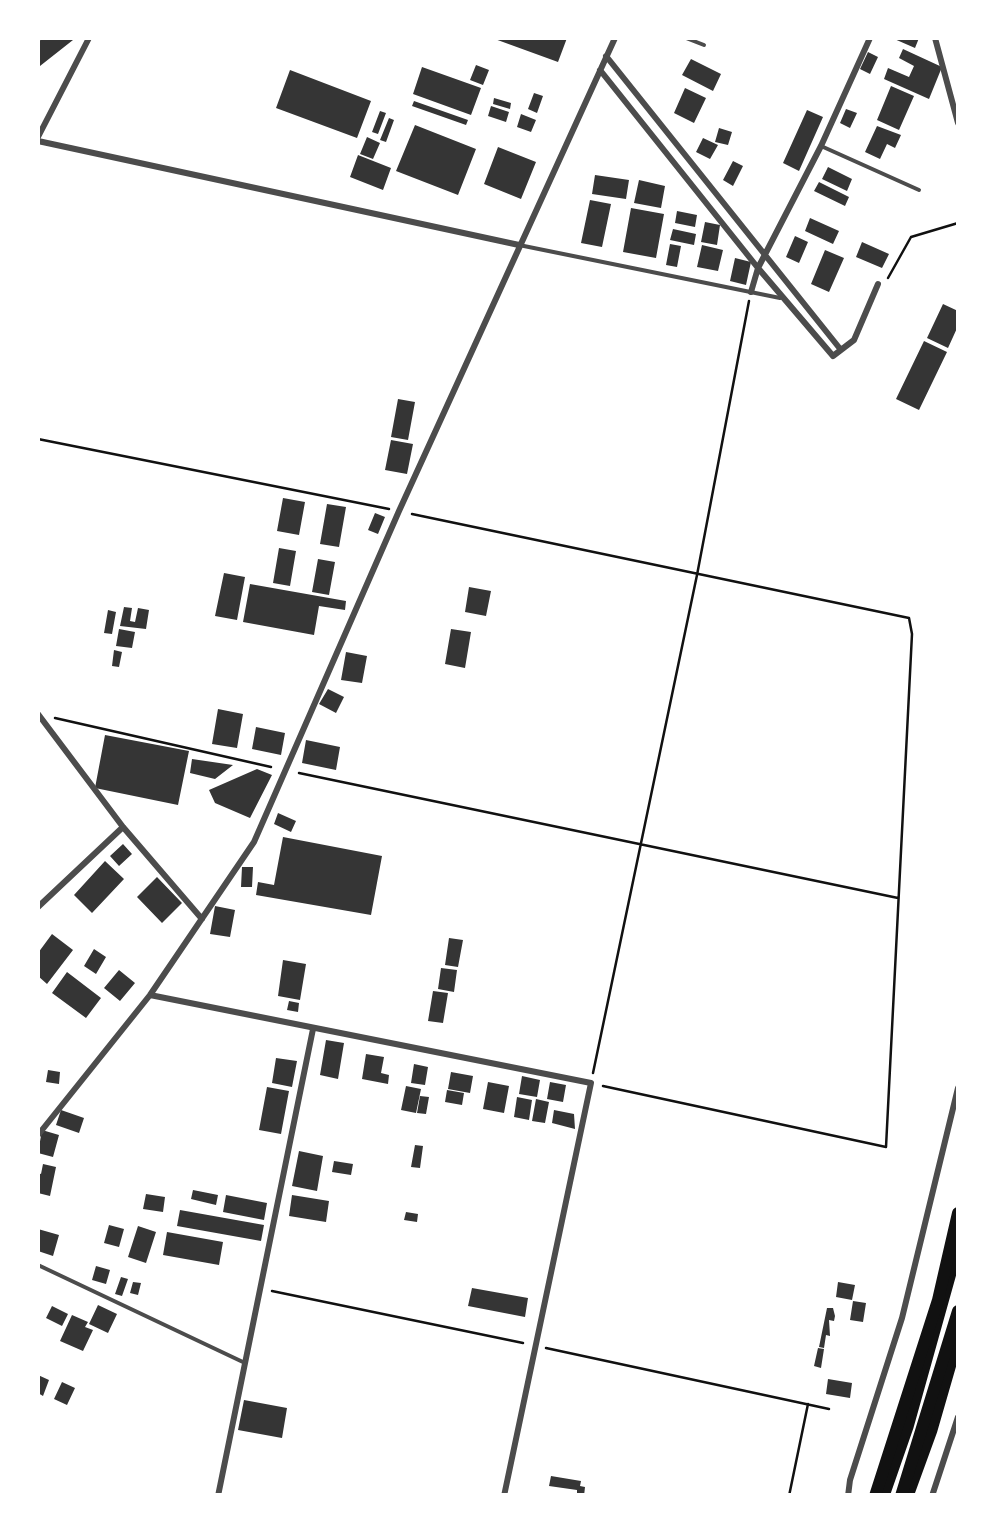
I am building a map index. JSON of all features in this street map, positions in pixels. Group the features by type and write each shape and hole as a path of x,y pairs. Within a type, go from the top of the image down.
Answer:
{"highway":[{"path":"875,1496 938,1300 958,1213"},
{"path":"904,1496 958,1311"}],"main road":[{"path":"884,1496 914,1410 958,1248"},
{"path":"904,1496 932,1430 958,1340"}],"street":[{"path":"89,38 38,139 519,245"},
{"path":"38,1136 150,996 254,842 614,38"},
{"path":"751,292 758,268 870,38"},
{"path":"935,38 958,123"},
{"path":"606,56 842,350"},
{"path":"600,70 758,268 834,356 854,340 878,284"},
{"path":"38,714 123,827 202,919"},
{"path":"38,907 123,827"},
{"path":"150,996 591,1083 504,1496"},
{"path":"218,1496 313,1029"},
{"path":"848,1496 902,1318 958,1088"},
{"path":"932,1496 958,1417"}],"lane":[{"path":"686,38 704,45"},
{"path":"820,146 919,190"},
{"path":"519,245 784,299"},
{"path":"38,1265 245,1363"}],"path":[{"path":"878,284 884,286 911,236 958,223"},
{"path":"38,439 399,511 697,575 909,618 912,634 886,1146 591,1083 697,575 751,292"},
{"path":"38,714 285,770 899,898"},
{"path":"789,1496 808,1404"}],"building":[{"path":"43,38 73,40 40,66 38,42"},
{"path":"492,38 567,38 558,62"},
{"path":"892,38 919,38 915,48"},
{"path":"903,49 942,67 929,99 884,79 888,68 909,77 914,66 899,58"},
{"path":"868,52 878,57 870,74 860,69"},
{"path":"691,59 721,74 713,91 682,75"},
{"path":"476,65 489,70 483,85 470,80"},
{"path":"422,67 481,88 471,115 413,94"},
{"path":"290,70 371,101 357,138 276,108"},
{"path":"891,86 914,96 899,130 877,120"},
{"path":"685,88 706,98 694,123 674,113"},
{"path":"534,93 543,96 537,113 528,109"},
{"path":"494,98 511,103 510,109 493,104"},
{"path":"414,101 468,120 466,125 412,106"},
{"path":"491,106 509,112 506,122 488,116"},
{"path":"846,109 857,113 850,128 840,123"},
{"path":"807,110 823,117 799,171 783,163"},
{"path":"380,111 386,113 378,134 372,132"},
{"path":"521,114 536,120 531,132 517,127"},
{"path":"389,118 394,120 386,142 380,140"},
{"path":"415,125 476,149 458,195 396,171"},
{"path":"877,126 901,135 895,148 887,144 880,159 865,152"},
{"path":"719,128 732,132 728,145 715,142"},
{"path":"367,137 380,143 373,159 360,154"},
{"path":"703,138 718,145 710,159 696,152"},
{"path":"498,147 536,162 521,199 484,184"},
{"path":"358,155 391,168 383,190 350,177"},
{"path":"733,161 743,166 733,186 723,180"},
{"path":"828,167 852,179 847,191 822,179"},
{"path":"595,175 629,180 626,199 592,194"},
{"path":"639,180 665,186 661,208 634,203"},
{"path":"819,182 849,197 845,206 814,191"},
{"path":"590,200 611,204 602,247 581,243"},
{"path":"631,208 664,214 656,258 623,252"},
{"path":"677,211 697,215 695,227 675,223"},
{"path":"810,218 839,231 833,244 805,231"},
{"path":"705,222 720,225 717,245 701,242"},
{"path":"673,229 696,234 694,245 670,240"},
{"path":"795,236 808,242 799,263 786,257"},
{"path":"862,242 889,254 882,268 856,257"},
{"path":"670,244 681,246 677,267 666,265"},
{"path":"702,245 723,250 718,271 697,267"},
{"path":"825,250 844,258 829,292 811,284"},
{"path":"735,258 751,262 746,285 730,281"},
{"path":"943,304 958,311 958,326 948,348 927,338"},
{"path":"924,341 947,352 919,410 896,399"},
{"path":"398,399 415,402 408,440 391,437"},
{"path":"391,440 413,444 407,474 385,470"},
{"path":"283,498 305,502 299,535 277,531"},
{"path":"327,504 346,507 339,547 320,544"},
{"path":"375,513 385,517 378,534 368,530"},
{"path":"279,548 296,551 290,586 273,583"},
{"path":"318,559 335,562 329,595 312,592"},
{"path":"224,573 245,577 237,620 215,616"},
{"path":"250,584 346,601 345,610 319,606 314,635 243,622"},
{"path":"469,587 491,591 486,616 465,612"},
{"path":"124,607 132,608 130,621 135,622 138,608 149,610 146,629 120,626"},
{"path":"108,610 116,612 112,634 104,633"},
{"path":"119,629 135,632 132,648 116,646"},
{"path":"451,629 471,632 465,668 445,664"},
{"path":"114,650 122,652 119,667 112,666"},
{"path":"346,652 367,656 362,683 341,680"},
{"path":"328,689 344,697 336,713 319,704"},
{"path":"218,709 243,714 237,748 212,744"},
{"path":"256,727 285,733 281,755 252,749"},
{"path":"105,735 189,751 178,805 95,788"},
{"path":"306,740 340,747 336,770 302,763"},
{"path":"192,759 233,765 215,779 190,773"},
{"path":"257,769 272,775 250,818 215,803 209,790"},
{"path":"278,813 296,821 291,832 274,824"},
{"path":"283,837 382,856 371,915 256,895 258,882 274,885"},
{"path":"123,844 132,854 119,866 110,856"},
{"path":"105,861 124,879 92,913 74,895"},
{"path":"242,867 253,867 252,887 241,887"},
{"path":"157,877 182,903 162,923 137,897"},
{"path":"215,906 235,910 230,937 210,934"},
{"path":"52,934 73,950 47,984 38,976 38,953"},
{"path":"449,938 463,940 458,967 445,965"},
{"path":"94,949 106,957 96,974 84,966"},
{"path":"283,960 306,964 300,1000 278,996"},
{"path":"441,968 457,970 454,992 438,989"},
{"path":"119,970 135,983 120,1001 104,988"},
{"path":"67,972 101,998 86,1018 52,993"},
{"path":"433,991 448,993 443,1023 428,1021"},
{"path":"289,1001 299,1003 298,1012 287,1010"},
{"path":"326,1040 344,1043 338,1079 320,1075"},
{"path":"366,1054 384,1057 381,1073 389,1075 388,1084 362,1079"},
{"path":"276,1058 297,1061 292,1087 272,1083"},
{"path":"414,1064 428,1067 425,1085 411,1083"},
{"path":"48,1070 60,1072 59,1084 46,1082"},
{"path":"451,1072 473,1076 470,1093 448,1089"},
{"path":"522,1076 540,1080 537,1097 519,1094"},
{"path":"488,1082 509,1086 504,1113 483,1109"},
{"path":"550,1082 566,1085 563,1102 547,1099"},
{"path":"406,1086 421,1089 416,1113 401,1110"},
{"path":"267,1087 289,1091 281,1134 259,1130"},
{"path":"447,1090 464,1093 462,1105 445,1102"},
{"path":"420,1096 429,1097 426,1114 417,1113"},
{"path":"517,1097 532,1100 529,1120 514,1117"},
{"path":"536,1099 549,1102 545,1123 532,1121"},
{"path":"61,1110 84,1118 79,1133 56,1125"},
{"path":"554,1110 574,1114 575,1129 552,1123"},
{"path":"42,1130 59,1135 53,1157 38,1153"},
{"path":"415,1145 423,1146 420,1168 411,1167"},
{"path":"299,1151 323,1156 317,1191 292,1186"},
{"path":"334,1161 353,1164 351,1175 332,1172"},
{"path":"43,1164 56,1167 50,1196 38,1193 38,1173 41,1174"},
{"path":"193,1190 218,1195 216,1205 191,1199"},
{"path":"146,1194 165,1197 163,1212 143,1209"},
{"path":"226,1195 267,1203 264,1220 223,1212"},
{"path":"292,1195 329,1201 326,1222 289,1216"},
{"path":"180,1210 264,1225 261,1241 177,1226"},
{"path":"406,1212 418,1214 417,1222 404,1220"},
{"path":"109,1225 124,1229 119,1247 104,1243"},
{"path":"138,1226 156,1232 146,1263 128,1257"},
{"path":"38,1229 59,1235 53,1256 38,1251"},
{"path":"167,1232 223,1242 219,1265 163,1255"},
{"path":"96,1266 110,1270 106,1284 92,1280"},
{"path":"121,1277 128,1279 122,1296 115,1294"},
{"path":"133,1282 141,1283 138,1295 130,1293"},
{"path":"838,1282 855,1285 852,1300 836,1297"},
{"path":"472,1288 528,1298 525,1317 468,1306"},
{"path":"853,1301 866,1303 863,1322 850,1320"},
{"path":"98,1305 117,1314 108,1333 89,1324"},
{"path":"52,1306 68,1314 62,1326 46,1318"},
{"path":"827,1308 833,1308 835,1316 834,1321 829,1320 830,1336 826,1335 824,1348 819,1347"},
{"path":"72,1315 88,1322 85,1327 93,1330 83,1351 60,1341"},
{"path":"818,1348 824,1349 821,1368 814,1366"},
{"path":"38,1375 49,1380 43,1396 38,1393"},
{"path":"828,1379 852,1383 850,1398 826,1394"},
{"path":"62,1382 75,1388 67,1405 54,1399"},
{"path":"244,1400 287,1408 282,1438 238,1430"},
{"path":"551,1476 581,1481 584,1496 577,1496 577,1490 549,1486"}]}
